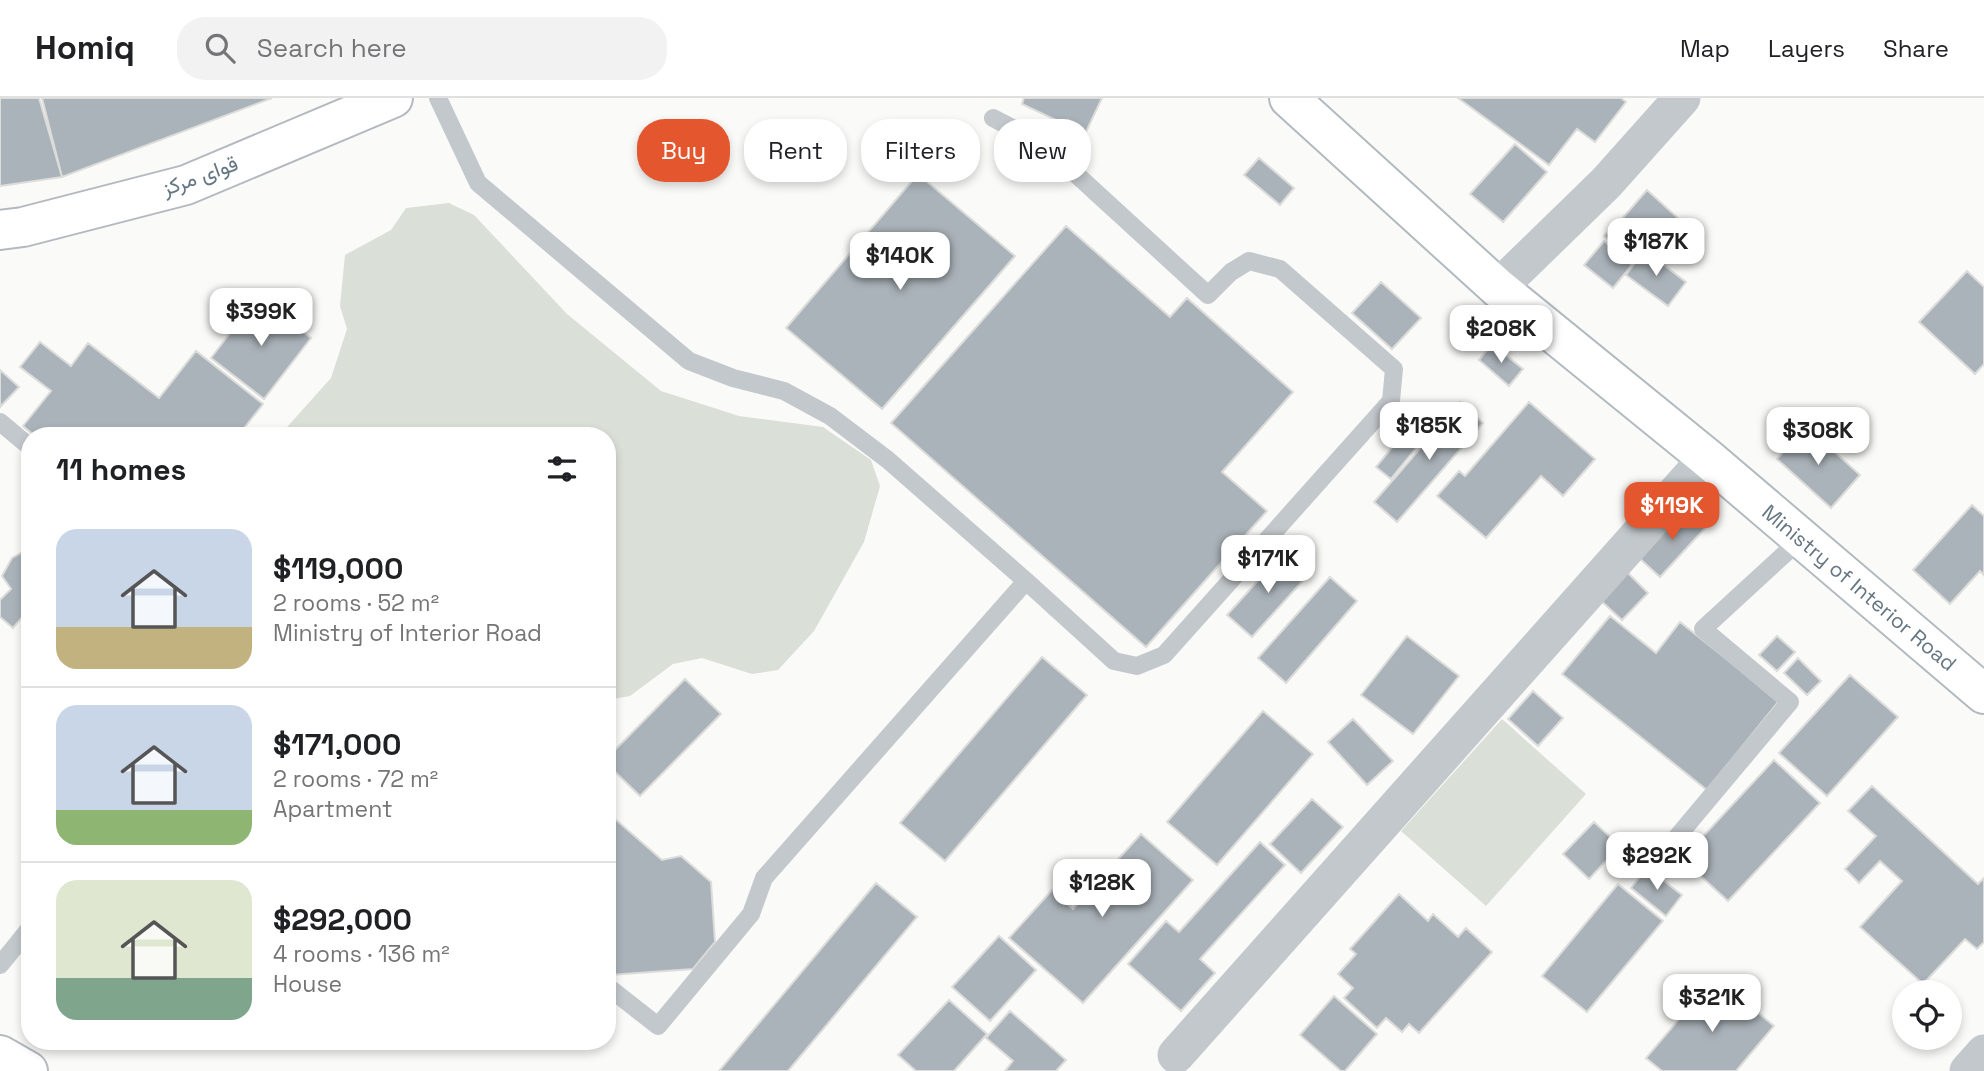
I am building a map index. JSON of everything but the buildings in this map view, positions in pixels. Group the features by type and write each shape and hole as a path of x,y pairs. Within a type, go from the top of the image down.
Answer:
{"main road":[{"name":"قوای مرکز","path":"0,230 23,228 186,185 393,98"},
{"name":"Ministry of Interior Road","path":"1289,98 1498,288 1707,458 1984,694"},
{"path":"0,1055 28,1071"}],"street":[{"path":"1498,288 1606,183 1682,98"},
{"path":"1176,1055 1707,458"},
{"path":"1968,1071 1984,1053"}],"lane":[{"path":"438,98 478,183 689,361 733,378 784,391 830,416 888,460 1114,661 1137,666 1164,655 1391,401 1394,369 1280,269 1249,261 1231,272 1208,295 1043,144 993,118"},
{"path":"0,422 21,440"},
{"path":"1661,856 1790,702 1703,629 1801,539"},
{"path":"616,993 658,1026 751,915 764,878 1026,581"},
{"path":"0,965 21,939"}],"shaded area":[{"path":"449,203 474,215 567,314 661,391 739,416 823,427 871,460 880,486 864,542 814,631 778,670 752,674 702,658 673,664 630,696 616,698 616,427 287,427 331,378 347,329 340,306 345,255 391,230 406,208"},
{"path":"1502,719 1586,794 1486,906 1401,831"}]}
